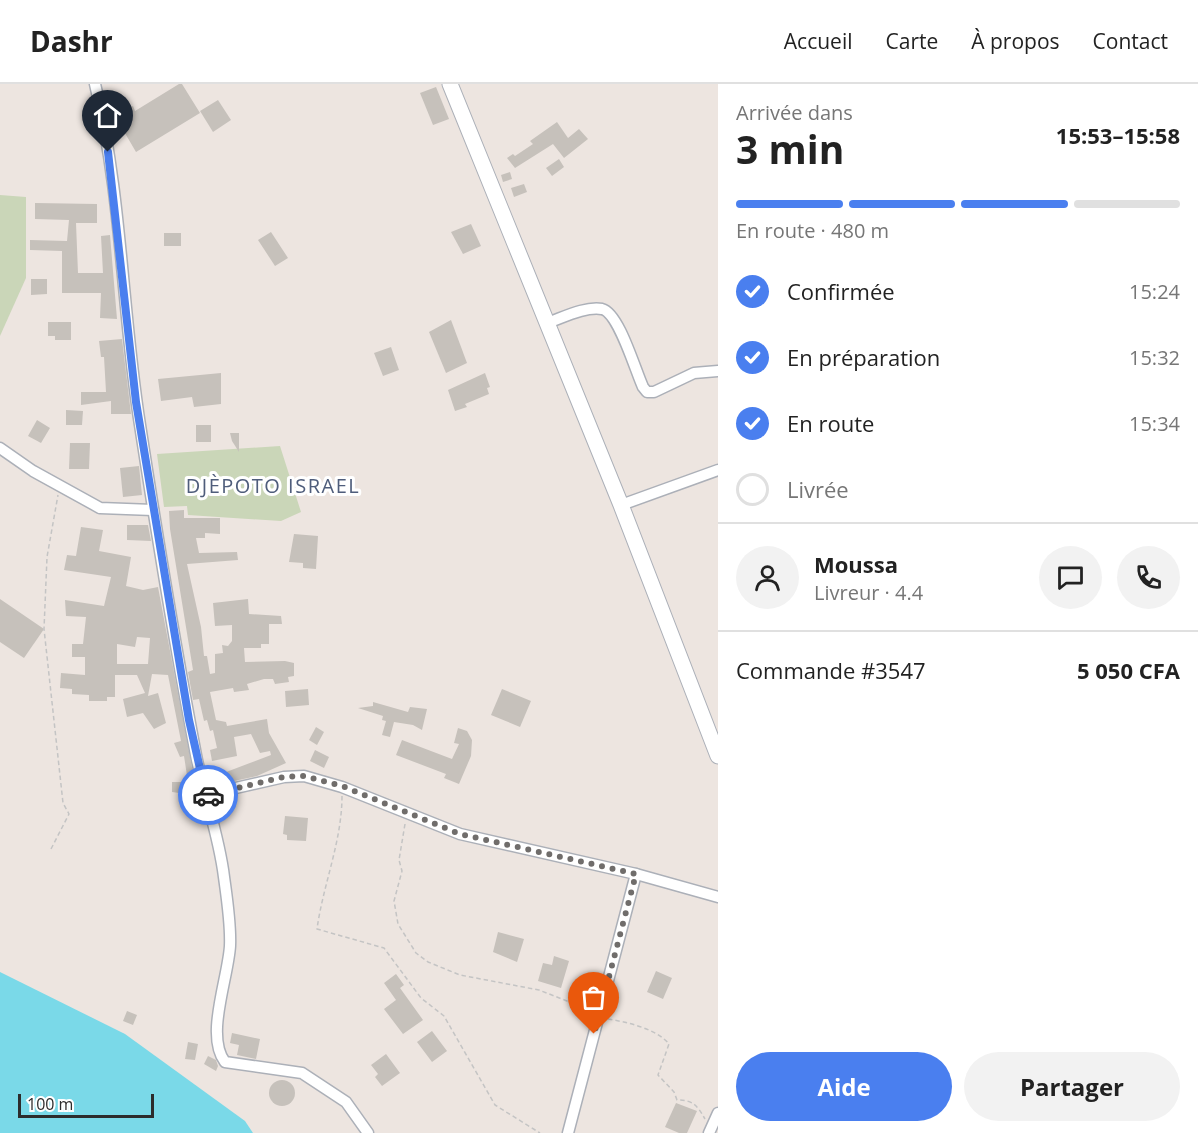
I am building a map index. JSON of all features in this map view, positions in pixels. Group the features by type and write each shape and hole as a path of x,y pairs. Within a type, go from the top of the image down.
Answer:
{"street":[{"path":"95,84 112,172 136,402 153,510 189,720 224,876 230,945 217,1028 217,1052 225,1062 302,1073 346,1102 369,1133"},
{"path":"450,84 621,505 718,756"},
{"path":"547,323 589,309 603,309 614,318 642,387 647,392 654,392 694,374 718,371"},
{"path":"0,448 59,486 100,508 153,510"},
{"path":"621,505 718,470"},
{"path":"206,795 284,777 304,776 342,786 406,814 460,834 636,874 718,897"},
{"path":"568,1133 636,874"},
{"path":"710,1133 718,1113"}],"path":[{"path":"51,849 69,814 63,803 44,629 47,557 59,486"},
{"path":"342,786 333,854 317,929 384,948 421,998 444,1016 495,1105 540,1133"},
{"path":"406,814 405,835 399,860 402,871 394,901 398,924 416,953 428,962 460,975 539,990 663,1037 669,1044 658,1075 674,1092 677,1100 688,1100 697,1105 710,1133"}],"green space":[{"path":"0,195 26,197 26,278 0,336"},
{"path":"280,446 301,512 281,521 188,515 187,506 164,507 157,454"}],"water":[{"path":"0,972 125,1034 245,1121 253,1133 0,1133"}],"building":[{"path":"182,84 200,113 136,152 115,116 133,106 135,111"},
{"path":"436,87 449,119 433,125 420,93"},
{"path":"218,100 231,120 213,132 200,111"},
{"path":"557,122 568,138 579,129 588,139 564,158 553,144 515,168 507,158 513,154 515,156 533,144 530,141"},
{"path":"559,159 564,167 552,176 546,168"},
{"path":"510,172 512,179 503,182 501,175"},
{"path":"524,184 527,192 514,197 511,188"},
{"path":"35,203 97,204 97,223 76,223 78,273 103,273 101,236 110,235 117,319 100,318 101,293 62,293 62,251 30,250 30,240 67,241 69,220 35,219"},
{"path":"471,224 481,246 463,254 451,232"},
{"path":"271,232 288,258 275,266 258,240"},
{"path":"164,233 181,233 181,246 164,246"},
{"path":"31,279 47,279 47,294 31,295"},
{"path":"451,320 467,363 446,373 429,332"},
{"path":"48,322 71,322 71,340 55,340 55,336 48,336"},
{"path":"122,339 131,414 111,414 111,401 81,405 81,392 106,392 104,357 101,357 99,341"},
{"path":"391,347 399,370 383,376 374,353"},
{"path":"221,373 221,404 194,407 192,397 161,401 158,379"},
{"path":"485,373 490,387 487,388 489,394 455,411 448,390"},
{"path":"66,410 83,411 82,425 66,425"},
{"path":"37,420 50,428 41,443 28,436"},
{"path":"196,425 211,425 211,442 196,442"},
{"path":"230,433 239,433 239,452 232,441"},
{"path":"70,443 90,443 89,469 69,469"},
{"path":"139,466 142,495 123,497 120,468"},
{"path":"184,510 184,518 220,518 220,534 205,533 205,538 196,538 199,553 237,552 238,560 187,564 201,627 204,656 207,656 210,674 215,673 215,654 223,653 222,645 228,646 232,641 232,625 215,626 213,603 248,599 249,614 281,616 282,624 269,624 269,644 261,644 261,648 244,648 245,662 285,661 294,663 294,676 288,677 289,682 275,684 273,679 264,679 247,684 249,690 234,692 233,688 210,692 216,720 226,722 227,726 267,719 269,733 286,763 257,776 216,785 213,777 271,755 270,751 260,753 251,734 234,737 237,756 212,761 210,750 217,748 213,730 210,731 207,720 204,721 199,699 193,700 188,672 193,670 170,529 169,511"},
{"path":"127,525 148,525 151,541 127,540"},
{"path":"81,527 103,530 99,551 131,557 126,586 143,590 158,587 196,789 186,791 186,800 179,793 172,792 172,782 188,782 184,756 180,757 174,743 181,741 168,675 152,674 148,696 158,693 166,723 154,729 143,713 127,717 123,699 145,693 137,675 115,675 115,697 107,697 107,701 89,701 89,695 72,694 72,689 60,688 61,673 85,675 85,657 72,657 72,644 83,644 86,617 66,616 65,600 104,606 111,577 64,570 67,555 76,556","holes":["137,637 150,638 148,664 117,664 117,644 135,647"]},
{"path":"294,534 318,536 316,569 303,568 303,563 289,562"},
{"path":"0,599 44,629 24,658 0,642"},
{"path":"308,689 309,705 286,707 285,691"},
{"path":"502,689 531,701 520,727 491,715"},
{"path":"373,702 408,712 410,707 427,709 422,730 413,725 394,722 390,737 382,735 386,721 382,720 383,716 358,708 373,706"},
{"path":"316,727 324,732 317,745 309,740"},
{"path":"458,728 467,731 472,740 471,756 459,784 444,778 446,774 396,755 402,740 452,759 459,744 454,743"},
{"path":"315,750 329,757 324,768 310,761"},
{"path":"285,816 308,818 306,841 287,840 287,835 283,834"},
{"path":"498,932 524,939 517,962 493,952"},
{"path":"554,956 569,961 561,988 538,981 543,963 552,965"},
{"path":"656,971 672,978 663,999 647,992"},
{"path":"396,974 404,985 400,988 423,1020 403,1034 384,1009 396,1000 384,983"},
{"path":"127,1011 137,1015 133,1025 123,1021"},
{"path":"432,1031 447,1051 432,1062 417,1042"},
{"path":"232,1033 260,1039 256,1059 237,1055 239,1045 230,1043"},
{"path":"188,1042 198,1044 195,1060 185,1059"},
{"path":"386,1054 400,1073 382,1086 375,1077 378,1074 371,1065"},
{"path":"208,1056 216,1060 218,1066 216,1071 204,1064"},
{"path":"282,1080 291,1084 295,1093 291,1102 282,1106 273,1102 269,1093 273,1084"},
{"path":"676,1103 697,1111 687,1133 679,1133 665,1127"}],"way so far":[{"path":"208,795 284,777 304,776 342,786 460,834 636,874 594,1034"}],"district":[{"name":"DJÈPOTO ISRAEL","path":"273,486"}],"route":[{"path":"108,152 136,402 189,720 199,772 206,795 208,795"}]}
